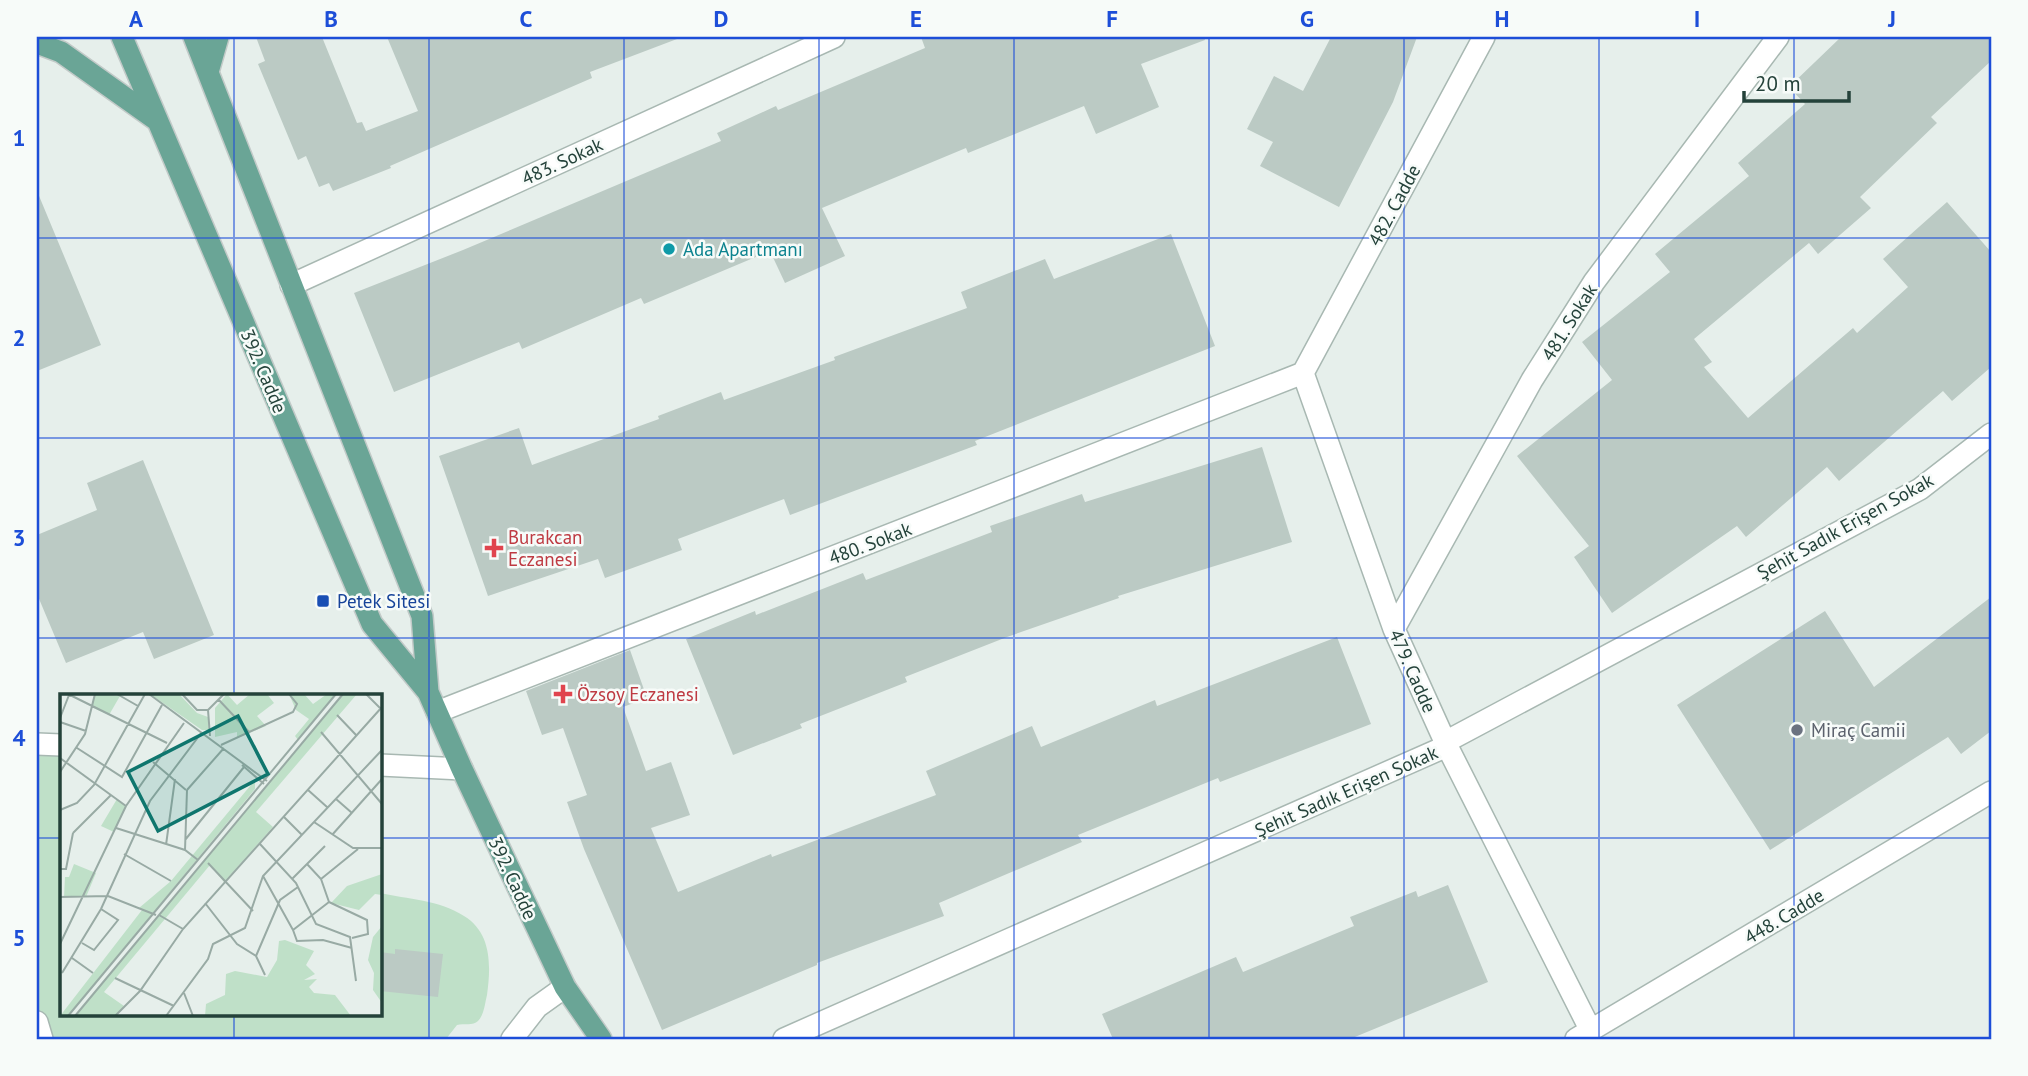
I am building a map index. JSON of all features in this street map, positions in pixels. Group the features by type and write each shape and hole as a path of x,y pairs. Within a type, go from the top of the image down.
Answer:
{"main road":[{"name":"392. Cadde","path":"122,37 372,624 432,702 565,987 601,1039"},
{"name":"392. Cadde","path":"194,37 422,616 432,702"},
{"path":"208,72 218,37"},
{"path":"37,43 61,52 157,121"}],"street":[{"name":"483. Sokak","path":"291,285 834,37"},
{"name":"482. Cadde","path":"1303,373 1484,37"},
{"name":"481. Sokak","path":"1394,629 1532,380 1594,282 1777,37"},
{"name":"479. Cadde","path":"1303,373 1394,629 1583,1035"},
{"name":"480. Sokak","path":"432,702 1303,373"},
{"name":"Şehit Sadık Erişen Sokak","path":"784,1039 1447,746 1451,739 1920,489 1991,434"},
{"path":"37,744 60,745"},
{"path":"382,765 462,769"},
{"name":"448. Cadde","path":"1583,1035 1991,792"},
{"path":"512,1039 537,1007 565,987"},
{"path":"37,1022 42,1039"}],"green space":[{"path":"37,744 60,745 60,1016 382,1016 382,893 445,906 455,911 480,931 488,951 487,995 480,1018 474,1023 457,1025 446,1039 37,1039"}],"building":[{"path":"256,37 322,37 357,123 362,122 366,131 418,111 387,37 677,39 590,72 592,78 390,166 391,168 333,191 329,183 319,187 306,156 298,160 258,64 265,61"},
{"path":"921,37 1204,37 1205,40 1141,64 1159,107 1096,134 1084,106 968,153 966,148 822,208 845,256 785,283 770,251 644,304 641,298 522,349 519,342 394,392 354,293 721,141 717,133 776,106 778,110 925,48"},
{"path":"1331,37 1417,37 1393,102 1339,207 1260,166 1273,142 1247,129 1274,76 1303,91"},
{"path":"1841,37 1991,37 1991,61 1931,117 1937,123 1860,197 1871,208 1818,254 1809,243 1694,339 1712,362 1704,367 1748,418 1853,328 1857,333 1908,287 1883,259 1947,202 1991,252 1991,367 1952,401 1943,391 1839,481 1827,467 1746,537 1737,526 1612,613 1574,557 1589,546 1517,456 1612,380 1582,342 1670,272 1655,254 1749,176 1738,163 1805,104 1789,87"},
{"path":"37,191 101,345 37,371"},
{"path":"1171,234 1215,346 975,441 977,445 790,515 784,499 678,539 682,550 605,578 598,559 488,596 439,456 519,428 532,465 659,419 658,416 721,392 724,400 967,308 961,292 1045,259 1054,279"},
{"path":"1262,447 1292,542 1118,596 1119,598 1007,637 905,677 907,682 800,724 802,728 733,755 686,639 755,611 756,615 863,573 866,580 992,532 990,526 1082,494 1085,502"},
{"path":"143,460 214,635 154,659 143,632 66,663 37,594 37,535 97,510 87,483"},
{"name":"Miraç Camii","path":"1991,597 1991,731 1961,754 1948,737 1770,850 1677,705 1825,611 1874,687"},
{"path":"1337,637 1371,724 1220,782 1218,778 1078,835 1082,842 939,903 944,916 817,963 662,1030 584,849 567,802 587,795 563,728 542,735 526,691 630,650 647,698 623,707 646,771 671,762 690,815 651,828 678,892 771,854 772,857 936,795 926,771 1032,726 1041,747 1155,700 1157,706"},
{"path":"1448,885 1488,982 1350,1039 1113,1039 1102,1014 1236,957 1243,972 1354,926 1350,917 1416,891 1418,897"},
{"path":"395,949 443,954 438,997 382,991 382,952 395,954"}],"place":[{"name":"Ada Apartmanı","path":"669,249"},
{"name":"Burakcan Eczanesi","path":"494,548"},
{"name":"Petek Sitesi","path":"323,601"},
{"name":"Özsoy Eczanesi","path":"563,694"},
{"name":"Miraç Camii","path":"1797,730"}]}
